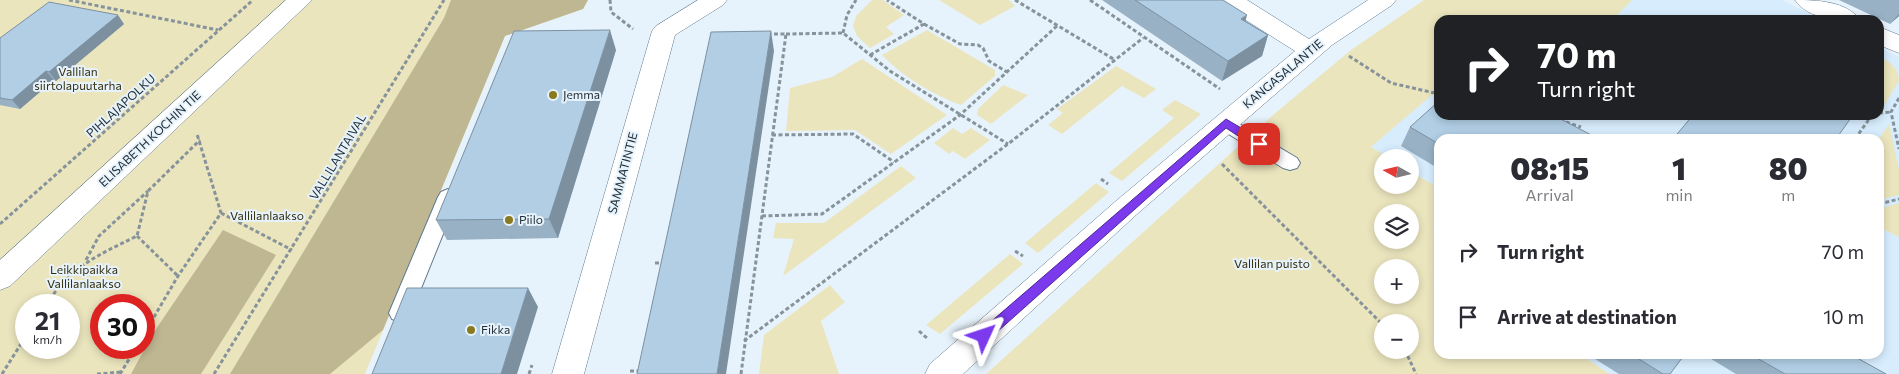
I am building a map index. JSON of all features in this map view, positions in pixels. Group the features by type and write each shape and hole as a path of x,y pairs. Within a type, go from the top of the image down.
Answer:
{"street":[{"name":"ELISABETH KOCHIN TIE","path":"0,278 300,0"},
{"name":"SAMMATINTIE","path":"568,374 659,43 664,31 715,0"},
{"path":"1230,0 1312,51"},
{"name":"KANGASALANTIE","path":"941,374 1126,208 1324,39 1384,0"},
{"path":"1807,0 1838,15"},
{"path":"1884,38 1899,45"}],"lane":[{"path":"1226,123 1290,163"},
{"path":"393,329 457,176"}],"path":[{"path":"69,0 219,30"},
{"name":"PIHLAJAPOLKU","path":"0,224 253,0"},
{"name":"VALLILANTAIVAL","path":"214,374 444,0"},
{"path":"610,0 611,12 638,33 659,43"},
{"path":"843,33 847,15 856,0"},
{"path":"887,0 960,44 978,45 983,48 989,61 1007,72"},
{"path":"1016,0 1115,60"},
{"path":"1090,0 1222,91"},
{"path":"870,55 924,24"},
{"path":"762,216 822,214 960,115 1058,25"},
{"path":"766,34 843,33 890,71 1008,144"},
{"path":"741,374 786,34"},
{"path":"744,341 1008,144 1143,38"},
{"path":"1349,56 1391,83 1434,93"},
{"path":"1899,98 1891,112 1899,149"},
{"path":"184,107 200,140 221,213 292,250"},
{"path":"1884,113 1891,112"},
{"path":"1859,134 1868,120"},
{"path":"1563,121 1581,127"},
{"path":"772,136 853,134 894,162"},
{"path":"54,294 86,260 99,236 200,140"},
{"path":"1216,158 1374,316"},
{"path":"137,236 148,191"},
{"path":"1884,203 1899,199"},
{"path":"155,315 178,276 221,213"},
{"path":"86,260 137,236"},
{"path":"137,236 178,276"},
{"path":"655,263 671,262"},
{"path":"2,374 15,353"},
{"path":"97,374 121,373 129,359"},
{"path":"1409,359 1416,374"},
{"path":"630,371 649,371"}],"shaded area":[{"path":"451,0 588,0 583,9 505,36 383,330 330,374 230,374 444,18"},
{"path":"1535,0 1782,0 1813,15 1518,15"},
{"path":"1884,50 1899,57 1899,374 1610,374 1587,359 1884,359 1884,134 1434,134 1434,185 1419,176 1419,149 1374,149 1371,147 1434,91 1434,120 1884,120"},
{"path":"223,230 276,255 201,374 131,374 139,359 155,359 155,331"}],"green space":[{"name":"Vallilanlaakso","path":"0,0 588,0 583,9 505,36 365,374 0,374"},
{"path":"872,0 883,0 904,15 886,27 894,34 870,48 857,36 853,26 856,16"},
{"path":"939,0 1009,0 1015,6 980,25"},
{"name":"Vallilan puisto","path":"1424,0 1632,0 1617,15 1434,15 1434,93 1371,147 1374,149 1374,194 1419,194 1419,176 1434,185 1434,359 1587,359 1610,374 986,374 1273,115 1351,50"},
{"path":"927,30 995,70 995,76 961,105 919,84 899,71 882,55"},
{"path":"862,59 947,115 891,154 855,130 786,131 790,88 832,77"},
{"path":"1884,60 1893,66 1899,76 1899,81 1884,106"},
{"path":"1116,66 1156,89 1144,98 1122,86 1062,134 1048,125 1063,113 1057,109"},
{"path":"1003,85 1028,95 991,124 977,115 978,109"},
{"path":"1175,100 1201,114 1122,181 1109,173 1174,118 1162,110"},
{"path":"1889,124 1899,170 1899,195 1884,199 1884,134 1882,134"},
{"path":"953,128 962,134 971,128 990,140 965,159 953,151 949,154 934,143"},
{"path":"901,166 916,178 783,276 794,239 773,238 776,223 824,223"},
{"path":"1096,183 1109,192 1038,253 1025,243"},
{"path":"1899,203 1899,237 1884,230 1884,208"},
{"path":"1010,254 1023,264 940,334 926,325"},
{"path":"830,285 845,302 821,321 839,374 759,374 764,335"}],"building":[{"path":"1135,0 1223,0 1247,15 1241,19 1268,35 1228,61"},
{"path":"49,2 118,15 12,100 0,98 0,38"},
{"path":"610,30 549,219 436,220 514,31"},
{"path":"771,31 717,374 637,374 711,32"},
{"path":"1434,105 1434,120 1563,120 1589,134 1434,134 1434,141 1410,127"},
{"path":"1689,120 1849,120 1840,134 1677,134"},
{"name":"Fikka","path":"407,288 528,288 501,374 372,374"},
{"path":"1639,359 1681,359 1670,374 1663,374"},
{"path":"1759,359 1859,359 1886,374 1785,374"}],"place":[{"name":"Jemma","path":"553,95"},
{"name":"Piilo","path":"509,220"},
{"name":"Fikka","path":"471,330"}],"route":[{"path":"984,336 1126,208 1226,123 1259,144"}],"park label":[{"name":"Vallilan siirtolapuutarha","path":"78,79"},
{"name":"Leikkipaikka Vallilanlaakso","path":"84,277"}]}
